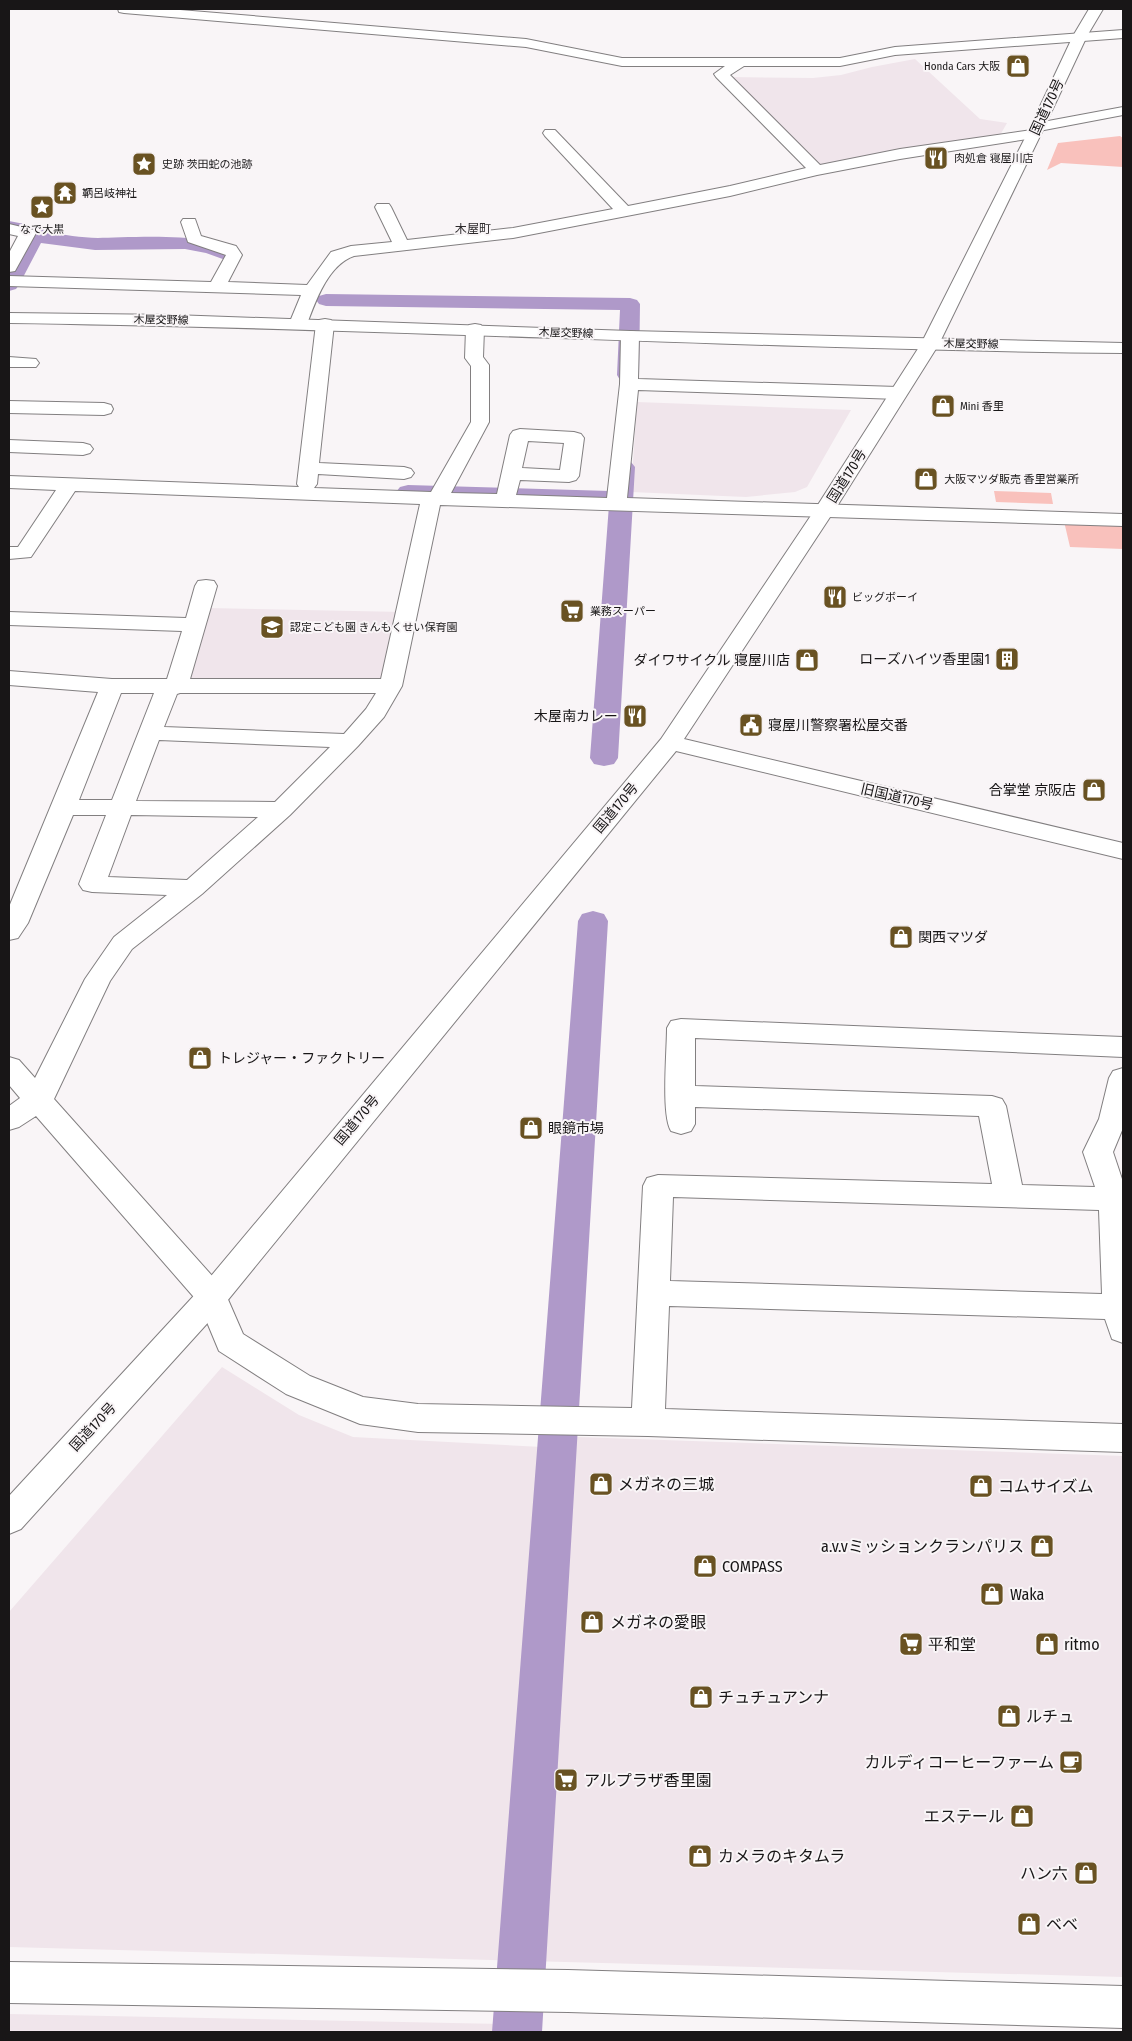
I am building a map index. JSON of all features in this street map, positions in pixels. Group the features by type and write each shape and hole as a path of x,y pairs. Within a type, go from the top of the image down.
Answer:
{"main road":[{"path":"124,9 450,35 526,43 622,62 840,62 895,51 1123,34"},
{"name":"国道170号","path":"9,1519 212,1297 670,743 824,511 930,344 1036,130 1080,36 1096,9"},
{"path":"327,26 376,16"},
{"path":"738,62 738,65 721,74 817,170"},
{"path":"298,324 312,290 337,256 351,251 513,233 730,191 817,170 1036,130 1123,111"},
{"path":"550,133 625,212"},
{"path":"383,207 402,246"},
{"path":"189,222 194,239 230,250 234,254 217,287"},
{"path":"9,229 28,233 9,267"},
{"path":"9,280 312,290"},
{"name":"木屋交野線","path":"9,318 325,324 630,336 1123,348"},
{"path":"325,324 308,476 404,473"},
{"path":"9,1120 39,1100 98,979 123,943 194,888 281,810 350,742 376,712 391,686 438,496 480,422 480,365 474,358 475,329"},
{"path":"616,503 629,384 630,336"},
{"path":"9,362 30,363"},
{"path":"629,384 754,381 898,393"},
{"path":"9,407 104,409"},
{"path":"9,446 83,448"},
{"path":"9,482 438,496 507,491 616,503 1123,520"},
{"path":"9,552 24,553 69,485"},
{"path":"194,888 92,884 149,733 172,687 195,625 206,586"},
{"path":"9,618 195,625"},
{"path":"9,678 112,686 391,686"},
{"path":"9,932 15,923 64,807 112,686"},
{"path":"149,733 350,742"},
{"name":"旧国道170号","path":"670,743 1123,851"},
{"path":"64,807 281,810"},
{"path":"1009,1196 992,1106 681,1110 681,1028 1123,1047"},
{"path":"9,1067 212,1297 230,1342 298,1385 360,1410 418,1418 648,1422 1123,1438"},
{"path":"652,1293 1121,1305 1118,1199 1098,1152 1118,1119 1123,1078"},
{"path":"648,1422 658,1186 1118,1199"},
{"path":"9,1982 558,1991 1123,2007"}],"shaded area":[{"path":"915,59 980,119 1007,123 999,137 817,167 729,77 813,78 841,75"},
{"path":"1120,136 1123,138 1123,167 1061,163 1047,170 1058,143"},
{"path":"637,402 851,410 807,487 795,492 746,497 631,492"},
{"path":"994,491 1051,493 1053,504 996,502"},
{"path":"1063,517 1123,519 1123,549 1070,547"},
{"path":"208,608 404,612 383,678 193,681 186,678"},
{"name":"アルプラザ香里園","path":"222,1367 299,1415 353,1437 542,1447 578,1437 1123,1456 1123,1977 9,1947 9,1612"},
{"path":"9,2014 502,2024 501,2032 9,2032"}],"waterway":[{"path":"9,227 38,232 9,285"},
{"path":"36,237 95,244 185,243 211,248 231,256"},
{"path":"326,300 630,304 628,375"},
{"path":"621,498 623,467"},
{"path":"408,492 621,498"},
{"path":"604,758 621,498"},
{"path":"517,2032 593,921"}],"place":[{"name":"Honda Cars 大阪","path":"1018,66"},
{"name":"肉処倉 寝屋川店","path":"936,158"},
{"name":"史跡 茨田蛇の池跡","path":"144,164"},
{"name":"鞆呂岐神社","path":"65,193"},
{"name":"なで大黒","path":"42,207"},
{"name":"Mini 香里","path":"943,406"},
{"name":"大阪マツダ販売 香里営業所","path":"926,479"},
{"name":"ビッグボーイ","path":"835,597"},
{"name":"業務スーパー","path":"572,611"},
{"name":"認定こども園 きんもくせい保育園","path":"272,627"},
{"name":"ローズハイツ香里園1","path":"1007,659"},
{"name":"ダイワサイクル 寝屋川店","path":"807,660"},
{"name":"木屋南カレー","path":"635,716"},
{"name":"寝屋川警察署松屋交番","path":"751,725"},
{"name":"合掌堂 京阪店","path":"1094,790"},
{"name":"関西マツダ","path":"901,937"},
{"name":"トレジャー・ファクトリー","path":"200,1058"},
{"name":"眼鏡市場","path":"531,1128"},
{"name":"メガネの三城","path":"601,1484"},
{"name":"コムサイズム","path":"981,1486"},
{"name":"a.v.vミッションクランパリス","path":"1042,1546"},
{"name":"COMPASS","path":"705,1566"},
{"name":"Waka","path":"992,1594"},
{"name":"メガネの愛眼","path":"592,1622"},
{"name":"平和堂","path":"911,1644"},
{"name":"ritmo","path":"1047,1644"},
{"name":"チュチュアンナ","path":"701,1697"},
{"name":"ルチュ","path":"1009,1716"},
{"name":"カルディコーヒーファーム","path":"1071,1762"},
{"name":"アルプラザ香里園","path":"566,1780"},
{"name":"エステール","path":"1022,1816"},
{"name":"カメラのキタムラ","path":"700,1856"},
{"name":"ハン六","path":"1086,1873"},
{"name":"ベベ","path":"1029,1924"}],"district":[{"name":"木屋町","path":"473,229"}]}
